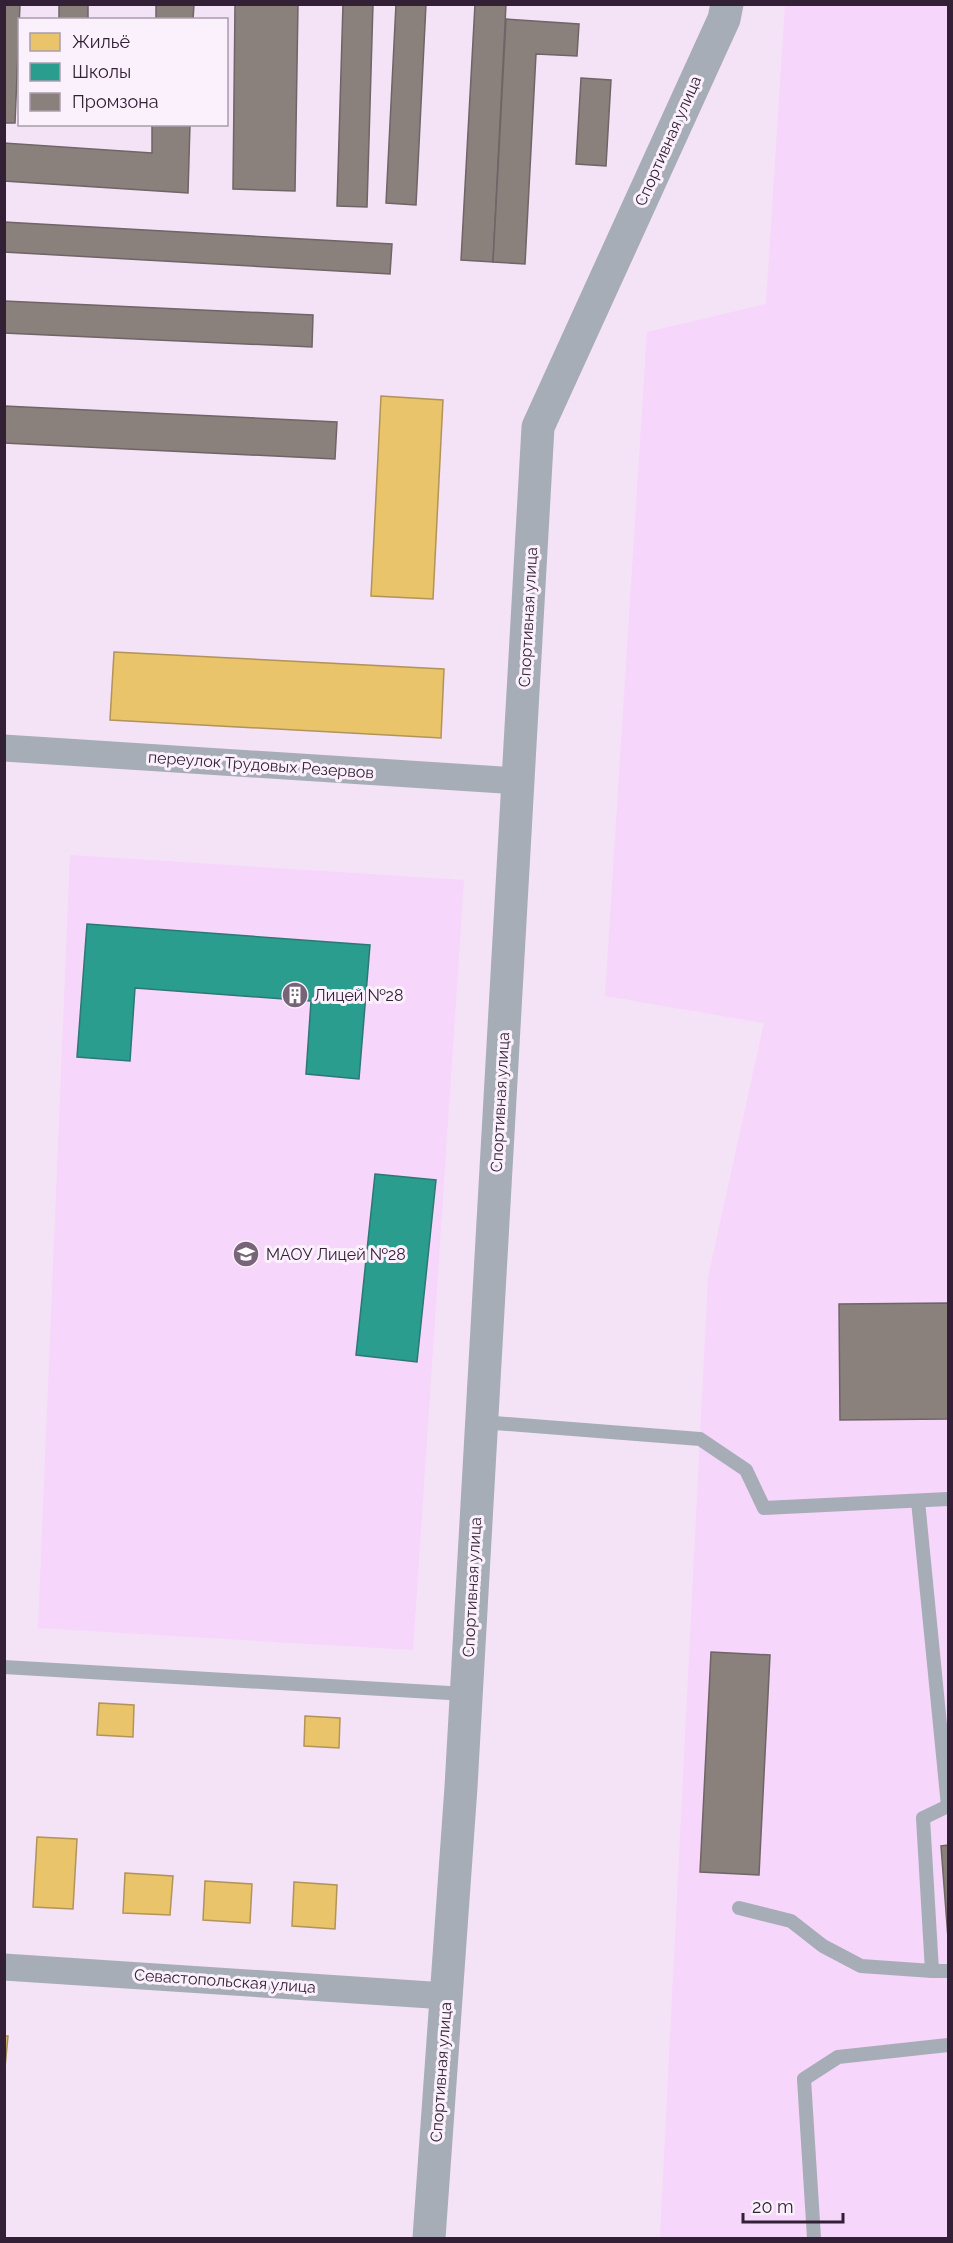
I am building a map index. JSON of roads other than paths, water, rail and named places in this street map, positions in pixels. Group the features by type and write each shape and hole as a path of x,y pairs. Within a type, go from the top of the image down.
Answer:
{"street":[{"name":"Спортивная улица","path":"429,2238 466,1694 538,428 719,30 727,4"},
{"name":"переулок Трудовых Резервов","path":"4,748 518,782"},
{"name":"Севастопольская улица","path":"4,1967 446,1996"}],"lane":[{"path":"481,1422 700,1439 746,1470 764,1508 948,1499"},
{"path":"918,1501 948,1806 923,1818 932,1971"},
{"path":"4,1667 466,1694"},
{"path":"739,1908 791,1921 823,1946 861,1966 948,1971"},
{"path":"814,2238 804,2079 838,2057 948,2046"}],"place":[{"name":"Лицей №28","path":"295,995"},
{"name":"МАОУ Лицей №28","path":"246,1254"}]}
